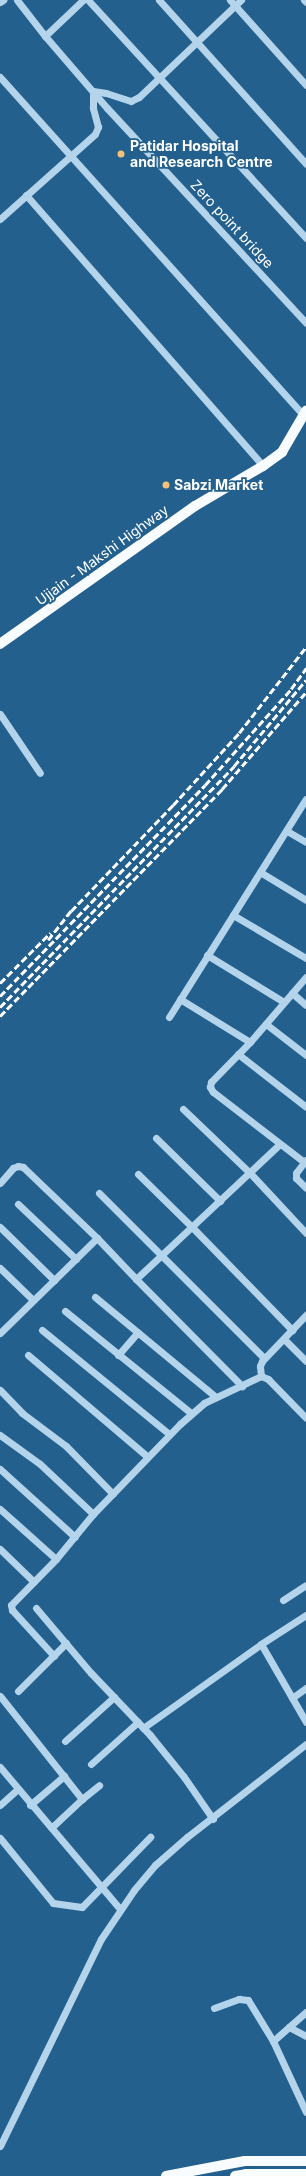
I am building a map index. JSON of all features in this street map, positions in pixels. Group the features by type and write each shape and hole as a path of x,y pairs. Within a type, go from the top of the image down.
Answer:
{"main road":[{"name":"Ujjain - Makshi Highway","path":"0,644 195,506 263,466 282,452 305,413"},
{"path":"166,2176 195,2169 245,2161 306,2161"},
{"path":"235,2176 246,2174 306,2174"}],"street":[{"name":"Zero point bridge","path":"17,0 45,36 107,108 306,323"},
{"path":"45,36 83,0"},
{"path":"88,0 306,238"},
{"path":"159,0 306,164"},
{"path":"0,219 95,134 98,128 93,108 93,91 106,93 131,101 140,97 232,3 241,0"},
{"path":"232,3 306,84"},
{"path":"0,77 305,413"},
{"path":"26,196 263,466"},
{"path":"0,714 40,773"},
{"path":"169,1017 232,914 287,831 306,799"},
{"path":"287,831 306,842"},
{"path":"260,872 306,900"},
{"path":"232,914 306,958"},
{"path":"207,955 284,1002"},
{"path":"306,977 250,1042 212,1082 210,1087 213,1092 280,1144 305,1161 296,1174 296,1178 306,1188"},
{"path":"292,993 306,1005"},
{"path":"180,999 250,1042"},
{"path":"266,1024 306,1055"},
{"path":"238,1054 306,1107"},
{"path":"183,1109 250,1173 306,1233"},
{"path":"156,1138 220,1201"},
{"path":"136,1279 280,1144"},
{"path":"0,1183 13,1168 18,1166 23,1167 97,1238 242,1386"},
{"path":"138,1174 292,1330"},
{"path":"99,1192 264,1358"},
{"path":"18,1204 76,1259"},
{"path":"0,1227 54,1280"},
{"path":"0,1333 97,1238"},
{"path":"0,1268 33,1300"},
{"path":"95,1297 216,1397"},
{"path":"65,1311 191,1414"},
{"path":"261,1376 260,1366 264,1358 306,1315"},
{"path":"42,1330 169,1434"},
{"path":"118,1355 138,1332"},
{"path":"284,1339 306,1361"},
{"path":"28,1355 148,1457"},
{"path":"54,1656 11,1607 56,1559 94,1514 169,1434 191,1414 216,1397 261,1376"},
{"path":"261,1376 268,1379 306,1418"},
{"path":"0,1390 22,1413 66,1446 113,1494"},
{"path":"0,1435 40,1464 94,1514"},
{"path":"0,1469 74,1537"},
{"path":"0,1509 56,1559"},
{"path":"0,1549 34,1582"},
{"path":"283,1600 306,1585"},
{"path":"36,1608 114,1697 144,1728 186,1780 212,1819"},
{"path":"144,1728 261,1644 306,1615"},
{"path":"18,1692 66,1643"},
{"path":"261,1644 306,1722"},
{"path":"290,1696 306,1688"},
{"path":"0,1696 82,1799"},
{"path":"65,1741 114,1697"},
{"path":"91,1764 138,1722"},
{"path":"0,2146 100,1938 120,1909 155,1865 306,1744"},
{"path":"0,1767 30,1805 120,1909"},
{"path":"30,1805 64,1776"},
{"path":"50,1828 99,1785"},
{"path":"0,1805 18,1789"},
{"path":"0,1838 53,1903 82,1907 150,1837"},
{"path":"214,2008 239,1999 248,2000 273,2041 302,2097 306,2112"},
{"path":"273,2041 306,2012"},
{"path":"289,2027 306,2036"}],"railway":[{"path":"48,940 71,911 173,805 239,733 306,647"},
{"path":"0,996 205,785 291,689 306,668"},
{"path":"0,1007 234,766 306,680"},
{"path":"0,1016 222,789 306,692"},
{"path":"0,983 50,933"}],"place":[{"name":"Patidar Hospital and Research Centre","path":"121,154"},
{"name":"Sabzi Market","path":"166,485"}]}
